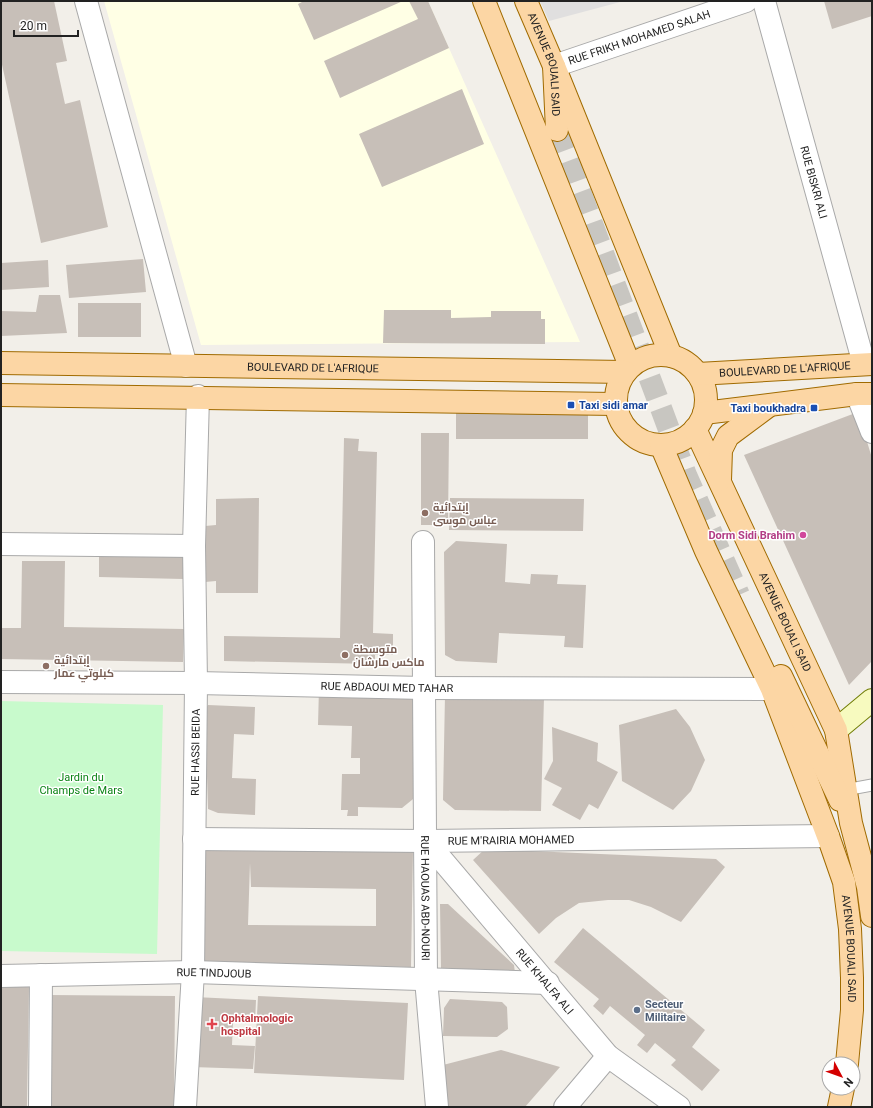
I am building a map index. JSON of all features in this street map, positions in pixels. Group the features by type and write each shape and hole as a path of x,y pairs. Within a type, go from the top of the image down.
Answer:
{"main road":[{"path":"484,1 627,369"},
{"name":"AVENUE BOUALI SAID","path":"518,86 557,130 554,66 526,1"},
{"path":"554,66 672,356"},
{"path":"661,354 672,356 682,359 698,374 705,393 700,421 686,438 674,443 661,445 649,444 630,433 622,425 615,404 616,392 627,369 650,356 661,354"},
{"name":"BOULEVARD DE L'AFRIQUE","path":"1,363 186,366 627,369"},
{"name":"BOULEVARD DE L'AFRIQUE","path":"698,374 868,364"},
{"path":"700,421 770,405 865,394"},
{"path":"1,395 198,396 615,404"},
{"path":"720,483 721,450 728,436 770,405"},
{"name":"AVENUE BOUALI SAID","path":"700,421 720,483 836,730 851,823 868,887 872,916"},
{"name":"AVENUE BOUALI SAID","path":"661,445 706,550 851,823"},
{"name":"AVENUE BOUALI SAID","path":"739,595 781,692 844,882 850,930 852,1010 848,1056"},
{"path":"836,730 872,700"},
{"path":"839,1107 841,1096"}],"street":[{"path":"86,1 186,366"},
{"name":"RUE FRIKH MOHAMED SALAH","path":"554,66 746,1"},
{"name":"RUE BISKRI ALI","path":"764,1 868,364"},
{"path":"865,394 872,432"},
{"name":"RUE HASSI BEIDA","path":"185,1107 193,972 196,683 194,546 198,396"},
{"name":"RUE HAOUAS ABD-NOURI","path":"423,542 426,979 437,1107"},
{"path":"1,544 194,546"},
{"name":"RUE ABDAOUI MED TAHAR","path":"1,682 196,683 424,688 781,692"},
{"name":"RUE M'RAIRIA MOHAMED","path":"194,839 426,841 828,836"},
{"name":"RUE KHALFA ALI","path":"426,841 548,983 608,1056 679,1107"},
{"name":"RUE TINDJOUB","path":"1,976 193,972 548,983"},
{"path":"40,1107 41,975"},
{"path":"565,1107 608,1056"}],"lane":[{"path":"845,790 872,784"}],"shaded area":[{"path":"104,1 428,1 580,342 201,345"},
{"path":"540,1 624,1 549,21"}],"green space":[{"name":"Jardin du Champs de Mars","path":"1,701 163,705 157,954 1,951"}],"building":[{"path":"1,1 54,1 67,61 56,63 65,104 80,100 108,227 41,243 1,60"},
{"path":"304,1 403,1 314,40 298,4"},
{"path":"409,1 428,1 449,48 340,98 324,61 418,19"},
{"path":"824,1 872,1 872,16 832,29"},
{"path":"462,89 484,144 382,187 359,134"},
{"path":"143,259 146,292 69,298 66,265"},
{"path":"48,260 49,287 1,290 1,263"},
{"path":"39,295 60,295 67,333 1,336 1,311 36,312"},
{"path":"78,303 141,303 141,337 78,337"},
{"path":"384,310 451,310 451,318 491,317 491,311 541,311 541,319 545,319 545,344 383,343"},
{"path":"456,410 588,410 588,439 456,439"},
{"path":"858,412 872,458 872,661 849,685 744,455"},
{"path":"421,433 449,433 448,525 421,525"},
{"path":"344,438 359,439 358,451 377,452 373,633 393,634 393,655 375,655 375,664 224,661 224,636 340,638"},
{"path":"259,498 258,593 216,593 216,581 205,582 205,526 216,525 216,499"},
{"path":"450,498 584,499 583,531 449,530"},
{"path":"456,541 507,544 505,582 530,584 531,574 558,575 557,584 586,585 583,648 564,647 565,636 499,633 497,663 456,661 445,655 444,552"},
{"path":"99,554 183,557 183,579 99,577"},
{"path":"22,561 65,561 64,627 184,629 183,662 1,659 1,628 21,628"},
{"path":"319,688 421,691 418,795 402,808 358,807 358,816 347,816 348,810 341,810 342,774 360,774 360,758 351,758 352,726 318,725"},
{"path":"445,695 544,697 541,811 455,810 443,800"},
{"path":"208,705 255,707 254,735 234,734 232,778 256,779 255,815 218,813 208,809 205,710"},
{"path":"676,709 690,727 705,760 691,791 673,810 622,781 619,725"},
{"path":"552,727 598,743 597,761 618,772 598,809 589,804 580,820 552,805 562,788 544,779 553,761"},
{"path":"204,849 413,851 411,967 200,963","holes":["250,863 251,887 376,889 376,926 248,925"]},
{"path":"485,849 716,859 725,867 681,922 651,907 629,900 608,900 579,903 556,918 539,934 473,860"},
{"path":"440,904 448,904 514,965 515,973 441,970"},
{"path":"583,928 705,1030 692,1047 720,1070 702,1091 671,1065 676,1060 655,1043 647,1053 637,1045 645,1035 610,1006 603,1015 593,1006 599,999 554,962"},
{"path":"1,986 29,986 27,1107 1,1107"},
{"path":"48,995 175,996 174,1107 47,1107"},
{"path":"258,996 408,1003 404,1080 254,1073"},
{"path":"195,997 256,1000 255,1023 233,1022 232,1045 255,1046 253,1069 192,1067"},
{"path":"450,999 502,1002 507,1007 508,1029 497,1037 443,1036 444,1008"},
{"path":"501,1050 560,1067 525,1107 443,1107 443,1065"}],"tunnel":[{"path":"557,130 686,475 739,595"}],"place":[{"name":"Taxi sidi amar","path":"571,405"},
{"name":"Taxi boukhadra","path":"814,408"},
{"name":"إبتدائية عباس موسى","path":"425,513"},
{"name":"Dorm Sidi Brahim","path":"803,535"},
{"name":"متوسطة ماكس مارشان","path":"345,655"},
{"name":"إبتدائية كبلوتي عمار","path":"46,666"},
{"name":"Secteur Militaire","path":"637,1010"},
{"name":"Ophtalmologic hospital","path":"212,1024"}]}
